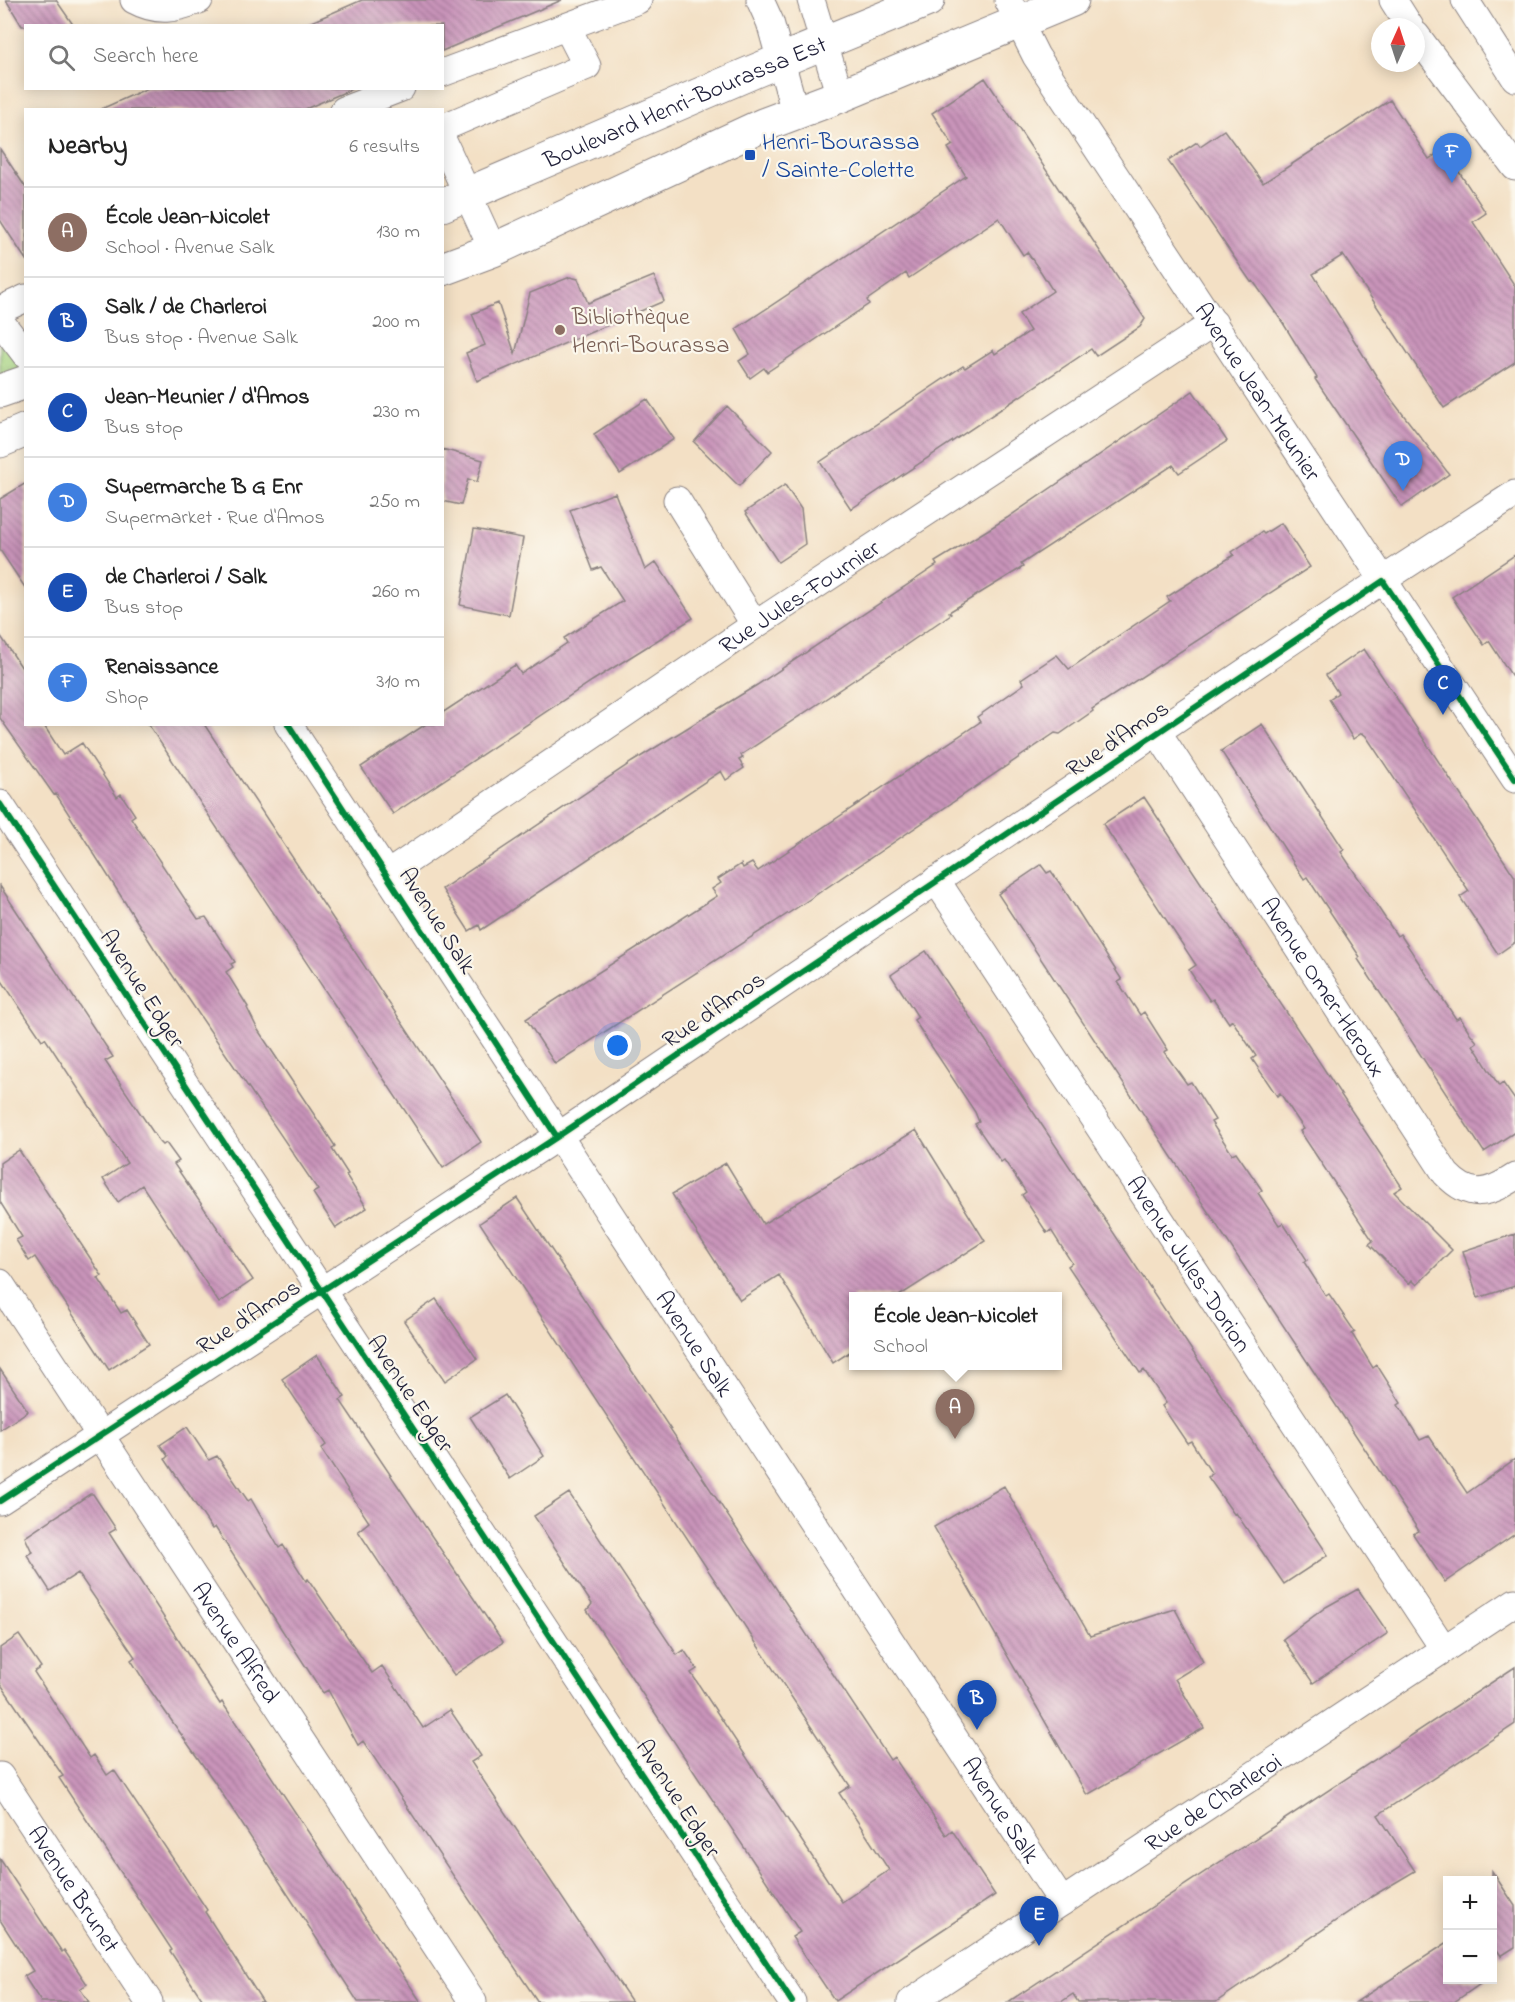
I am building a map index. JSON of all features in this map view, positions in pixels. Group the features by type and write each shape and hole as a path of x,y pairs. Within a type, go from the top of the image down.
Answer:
{"main road":[{"name":"Boulevard Henri-Bourassa Est","path":"455,200 781,60 928,0"},
{"path":"444,268 493,250 795,112 840,96 1014,11 1072,0"},
{"path":"0,391 24,383"},
{"path":"0,441 24,431"}],"street":[{"path":"134,0 156,9 174,10 199,0"},
{"path":"444,72 638,0"},
{"path":"760,0 781,60 795,112"},
{"path":"811,0 840,96"},
{"path":"1393,0 1404,18"},
{"path":"1465,0 1515,78"},
{"name":"Avenue Jean-Meunier","path":"1014,11 1036,56 1515,779"},
{"path":"444,127 587,66 567,27"},
{"path":"1425,47 1515,167"},
{"path":"349,108 396,90"},
{"path":"444,148 455,200 493,250"},
{"path":"0,310 24,299"},
{"path":"0,321 24,352"},
{"name":"Rue Jules-Fournier","path":"387,874 755,625 1214,323"},
{"name":"Rue d'Amos","path":"0,1501 557,1137 936,880 1515,494"},
{"path":"677,501 755,625"},
{"name":"Avenue Salk","path":"289,726 557,1137 1062,1902"},
{"name":"Avenue Omer-Heroux","path":"1158,733 1446,1174 1457,1186 1471,1192 1487,1192 1515,1177"},
{"name":"Avenue Edger","path":"0,804 792,2002"},
{"name":"Avenue Jules-Dorion","path":"936,880 1444,1649"},
{"name":"Avenue Alfred","path":"0,1283 473,2002"},
{"name":"Rue de Charleroi","path":"911,2002 1515,1602"},
{"name":"Avenue Brunet","path":"0,1776 150,2002"}],"green space":[{"path":"0,337 24,373 24,377 0,392"}],"building":[{"path":"6,0 56,0 73,24 24,24 22,26"},
{"path":"362,0 562,0 444,50 444,24 307,24"},
{"path":"985,78 1145,319 1140,327 1096,356 1091,349 851,509 820,462 963,366 965,368 993,350 995,354 1030,331 1019,314 1053,291 1041,272 1027,252 1023,255 999,218 909,278 906,273 867,300 869,304 767,372 764,368 750,378 739,361 750,354 736,329 966,176 948,148 953,145 932,113"},
{"path":"144,90 350,90 308,108 103,108"},
{"path":"1390,100 1429,159 1444,149 1486,213 1473,222 1515,286 1515,362 1444,408 1343,255 1313,274 1388,395 1449,474 1402,507 1315,379 1317,378 1283,323 1253,281 1251,282 1168,161 1197,142 1200,146 1224,130 1263,183"},
{"path":"0,149 24,185 24,257 0,220"},
{"name":"Bibliothèque Henri-Bourassa","path":"654,276 664,301 477,381 466,353 485,345 472,314 498,303 515,354 530,293 570,277 578,279 588,303"},
{"path":"1193,391 1227,441 1179,473 1173,465 1021,564 1023,567 949,612 951,614 741,755 743,758 739,760 744,768 726,780 721,771 481,930 479,925 469,931 442,889 632,762 757,685 937,565 935,562 1007,518"},
{"path":"647,399 674,439 620,474 594,434"},
{"path":"727,406 772,451 739,486 694,442"},
{"path":"444,450 483,460 477,482 468,479 461,505 444,501"},
{"path":"24,484 24,586 0,550 0,499"},
{"path":"785,485 801,509 805,544 778,562 745,512"},
{"path":"615,493 645,570 656,562 693,618 592,681 393,814 361,767 423,726 444,726 444,712 515,665 521,674 567,643 564,638 623,601 601,567 593,570 570,510"},
{"path":"1281,523 1310,567 1092,709 1093,711 1060,734 1055,733 798,907 555,1064 526,1019 717,896 712,889 721,883 718,879 741,864 743,868 752,863 758,871 980,722 977,717 1024,684 1021,679 1057,655 1069,669 1170,601 1167,597 1234,555 1232,552 1262,532 1264,534"},
{"path":"474,529 523,538 509,615 460,605"},
{"path":"1515,555 1515,681 1489,641 1484,645 1452,597"},
{"path":"0,635 24,671 24,726 44,726 63,755 82,743 117,797 121,794 135,815 131,818 198,919 206,917 235,962 231,964 233,967 226,972 248,1007 258,1030 335,1146 332,1149 367,1208 336,1228 313,1193 318,1190 154,948 56,794 54,795 0,718"},
{"path":"1364,649 1515,877 1515,942 1498,954 1460,897 1469,891 1366,736 1362,733 1353,739 1329,699 1338,693 1326,675"},
{"path":"1262,724 1344,850 1341,852 1397,936 1400,934 1456,1019 1460,1017 1477,1042 1473,1045 1499,1086 1503,1083 1515,1100 1515,1132 1484,1152 1358,959 1360,957 1307,877 1304,879 1221,751"},
{"path":"149,726 205,726 481,1142 443,1168"},
{"path":"1144,797 1402,1187 1394,1192 1452,1250 1417,1285 1412,1280 1409,1284 1369,1244 1373,1241 1300,1131 1304,1129 1280,1093 1277,1096 1252,1059 1256,1056 1232,1020 1229,1023 1213,999 1210,1001 1189,970 1196,965 1103,824"},
{"path":"1041,865 1047,873 1051,871 1065,891 1122,980 1118,982 1140,1015 1144,1012 1168,1050 1164,1052 1187,1084 1191,1082 1215,1120 1211,1122 1232,1154 1236,1152 1262,1190 1258,1193 1279,1225 1283,1223 1307,1260 1304,1262 1326,1296 1329,1294 1355,1332 1352,1334 1373,1368 1377,1365 1401,1403 1398,1405 1420,1440 1429,1436 1467,1493 1515,1459 1515,1534 1445,1582 1413,1534 1419,1531 998,894"},
{"path":"0,886 113,1057 105,1061 159,1141 163,1145 166,1143 179,1161 174,1164 253,1280 219,1303 142,1185 118,1202 103,1179 127,1163 45,1038 42,1040 0,978"},
{"path":"926,951 1328,1555 1284,1584 1236,1513 1234,1514 1208,1477 1212,1474 1191,1441 1187,1443 1162,1406 1166,1403 1144,1370 1140,1373 1068,1266 1072,1263 1051,1230 1047,1233 1022,1195 1026,1192 1004,1160 1001,1162 975,1124 979,1122 975,1112 914,1020 918,1017 891,975"},
{"path":"916,1130 985,1241 905,1292 849,1292 849,1353 833,1363 779,1275 740,1300 672,1194 726,1163 763,1224"},
{"path":"19,1150 102,1276 98,1278 121,1313 127,1310 149,1344 109,1370 35,1257 29,1261 16,1240 22,1237 0,1202 0,1163"},
{"path":"517,1198 890,1760 894,1757 946,1835 952,1830 995,1895 835,2001 792,1937 800,1932 587,1610 592,1604 534,1516 569,1493 677,1655 684,1650 697,1669 691,1673 842,1902 889,1870 839,1793 850,1786 480,1223"},
{"path":"1515,1234 1515,1286 1478,1298 1463,1251"},
{"path":"436,1299 477,1359 445,1381 404,1321"},
{"path":"317,1355 345,1397 340,1400 503,1642 454,1675 358,1531 369,1522 321,1449 326,1445 282,1379"},
{"path":"0,1369 28,1411 0,1430"},
{"path":"505,1395 544,1456 510,1479 470,1417"},
{"path":"187,1427 209,1460 217,1456 248,1501 251,1499 279,1548 283,1545 372,1673 382,1666 423,1728 450,1710 481,1756 471,1762 632,2002 538,2002 363,1741 358,1745 328,1690 323,1693 215,1527 212,1529 165,1459 168,1456 160,1445"},
{"path":"1004,1486 1090,1636 1175,1609 1203,1662 1175,1679 1204,1728 1087,1795 934,1527"},
{"path":"93,1494 116,1529 109,1533 220,1704 222,1702 421,2002 358,2002 214,1781 150,1690 131,1660 135,1657 78,1573 50,1591 27,1555 32,1552 25,1537"},
{"path":"1358,1589 1388,1633 1313,1683 1283,1639 1326,1607"},
{"path":"19,1635 41,1667 34,1672 90,1758 94,1755 107,1775 114,1770 207,1910 205,1912 263,2002 204,2002 170,1951 172,1950 59,1778 63,1776 0,1683 0,1648"},
{"path":"1515,1667 1515,1724 1378,1815 1415,1871 1371,1897 1216,2002 1078,2002 1073,1994 1061,2002 1008,2002"},
{"path":"0,1859 62,1952 64,1950 87,1984 80,1989 89,2002 41,2002 24,1976 33,1971 0,1920"},
{"path":"1497,1879 1515,1906 1515,1947 1501,1956 1497,1950"},
{"path":"1443,1945 1443,1984 1480,1984 1454,2002 1356,2002"}],"cycle path":[{"path":"0,1501 557,1137 1383,581 1515,779"},
{"path":"289,726 557,1137"},
{"path":"0,804 792,2002"}],"place":[{"name":"Henri-Bourassa / Sainte-Colette","path":"750,155"},
{"name":"Renaissance","path":"1452,183"},
{"name":"Bibliothèque Henri-Bourassa","path":"560,330"},
{"name":"Supermarche B G Enr","path":"1403,491"},
{"name":"Jean-Meunier / d'Amos","path":"1443,715"},
{"name":"École Jean-Nicolet","path":"955,1439"},
{"name":"Salk / de Charleroi","path":"977,1730"},
{"name":"de Charleroi / Salk","path":"1039,1946"}]}
